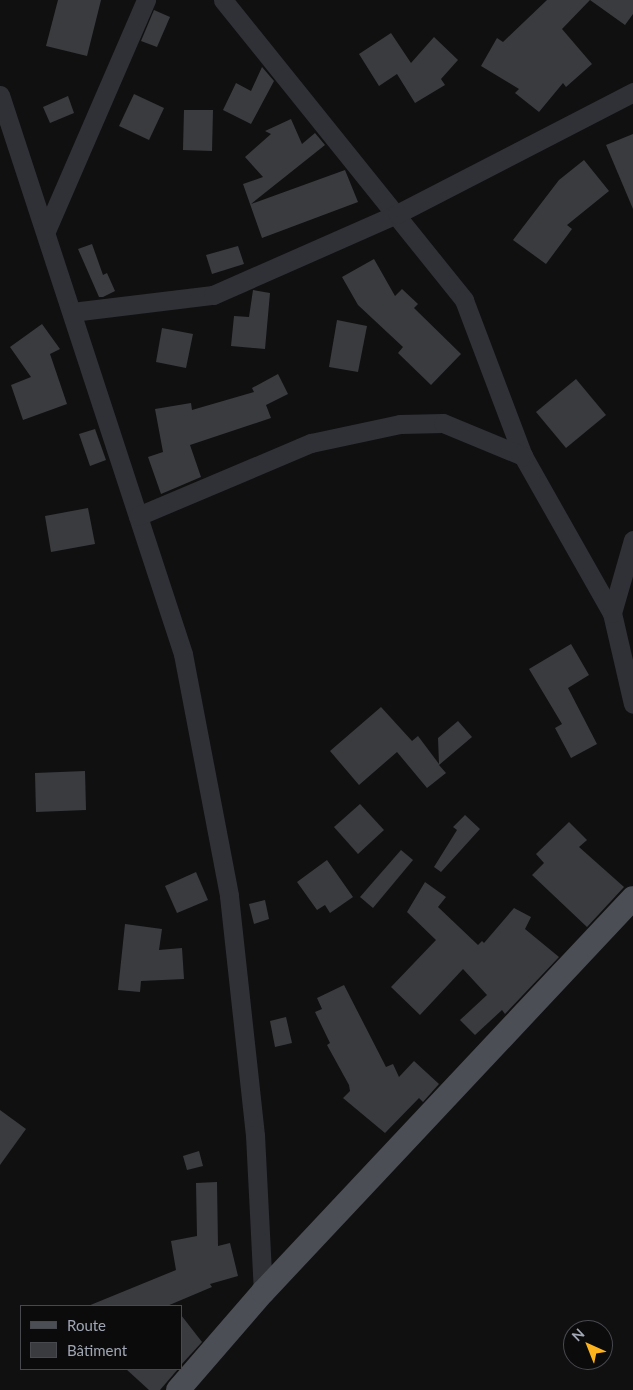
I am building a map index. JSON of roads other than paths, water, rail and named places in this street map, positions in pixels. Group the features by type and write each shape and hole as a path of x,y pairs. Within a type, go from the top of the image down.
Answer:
{"main road":[{"path":"178,1390 263,1292 633,898"}],"street":[{"path":"46,231 146,0"},
{"path":"222,0 397,214 464,300 523,456 612,613 633,704"},
{"path":"72,312 213,295 397,214 633,92"},
{"path":"0,96 46,231 183,654 229,896 255,1135 263,1292"},
{"path":"138,516 310,443 400,424 443,423 523,456"},
{"path":"612,613 633,540"}]}
